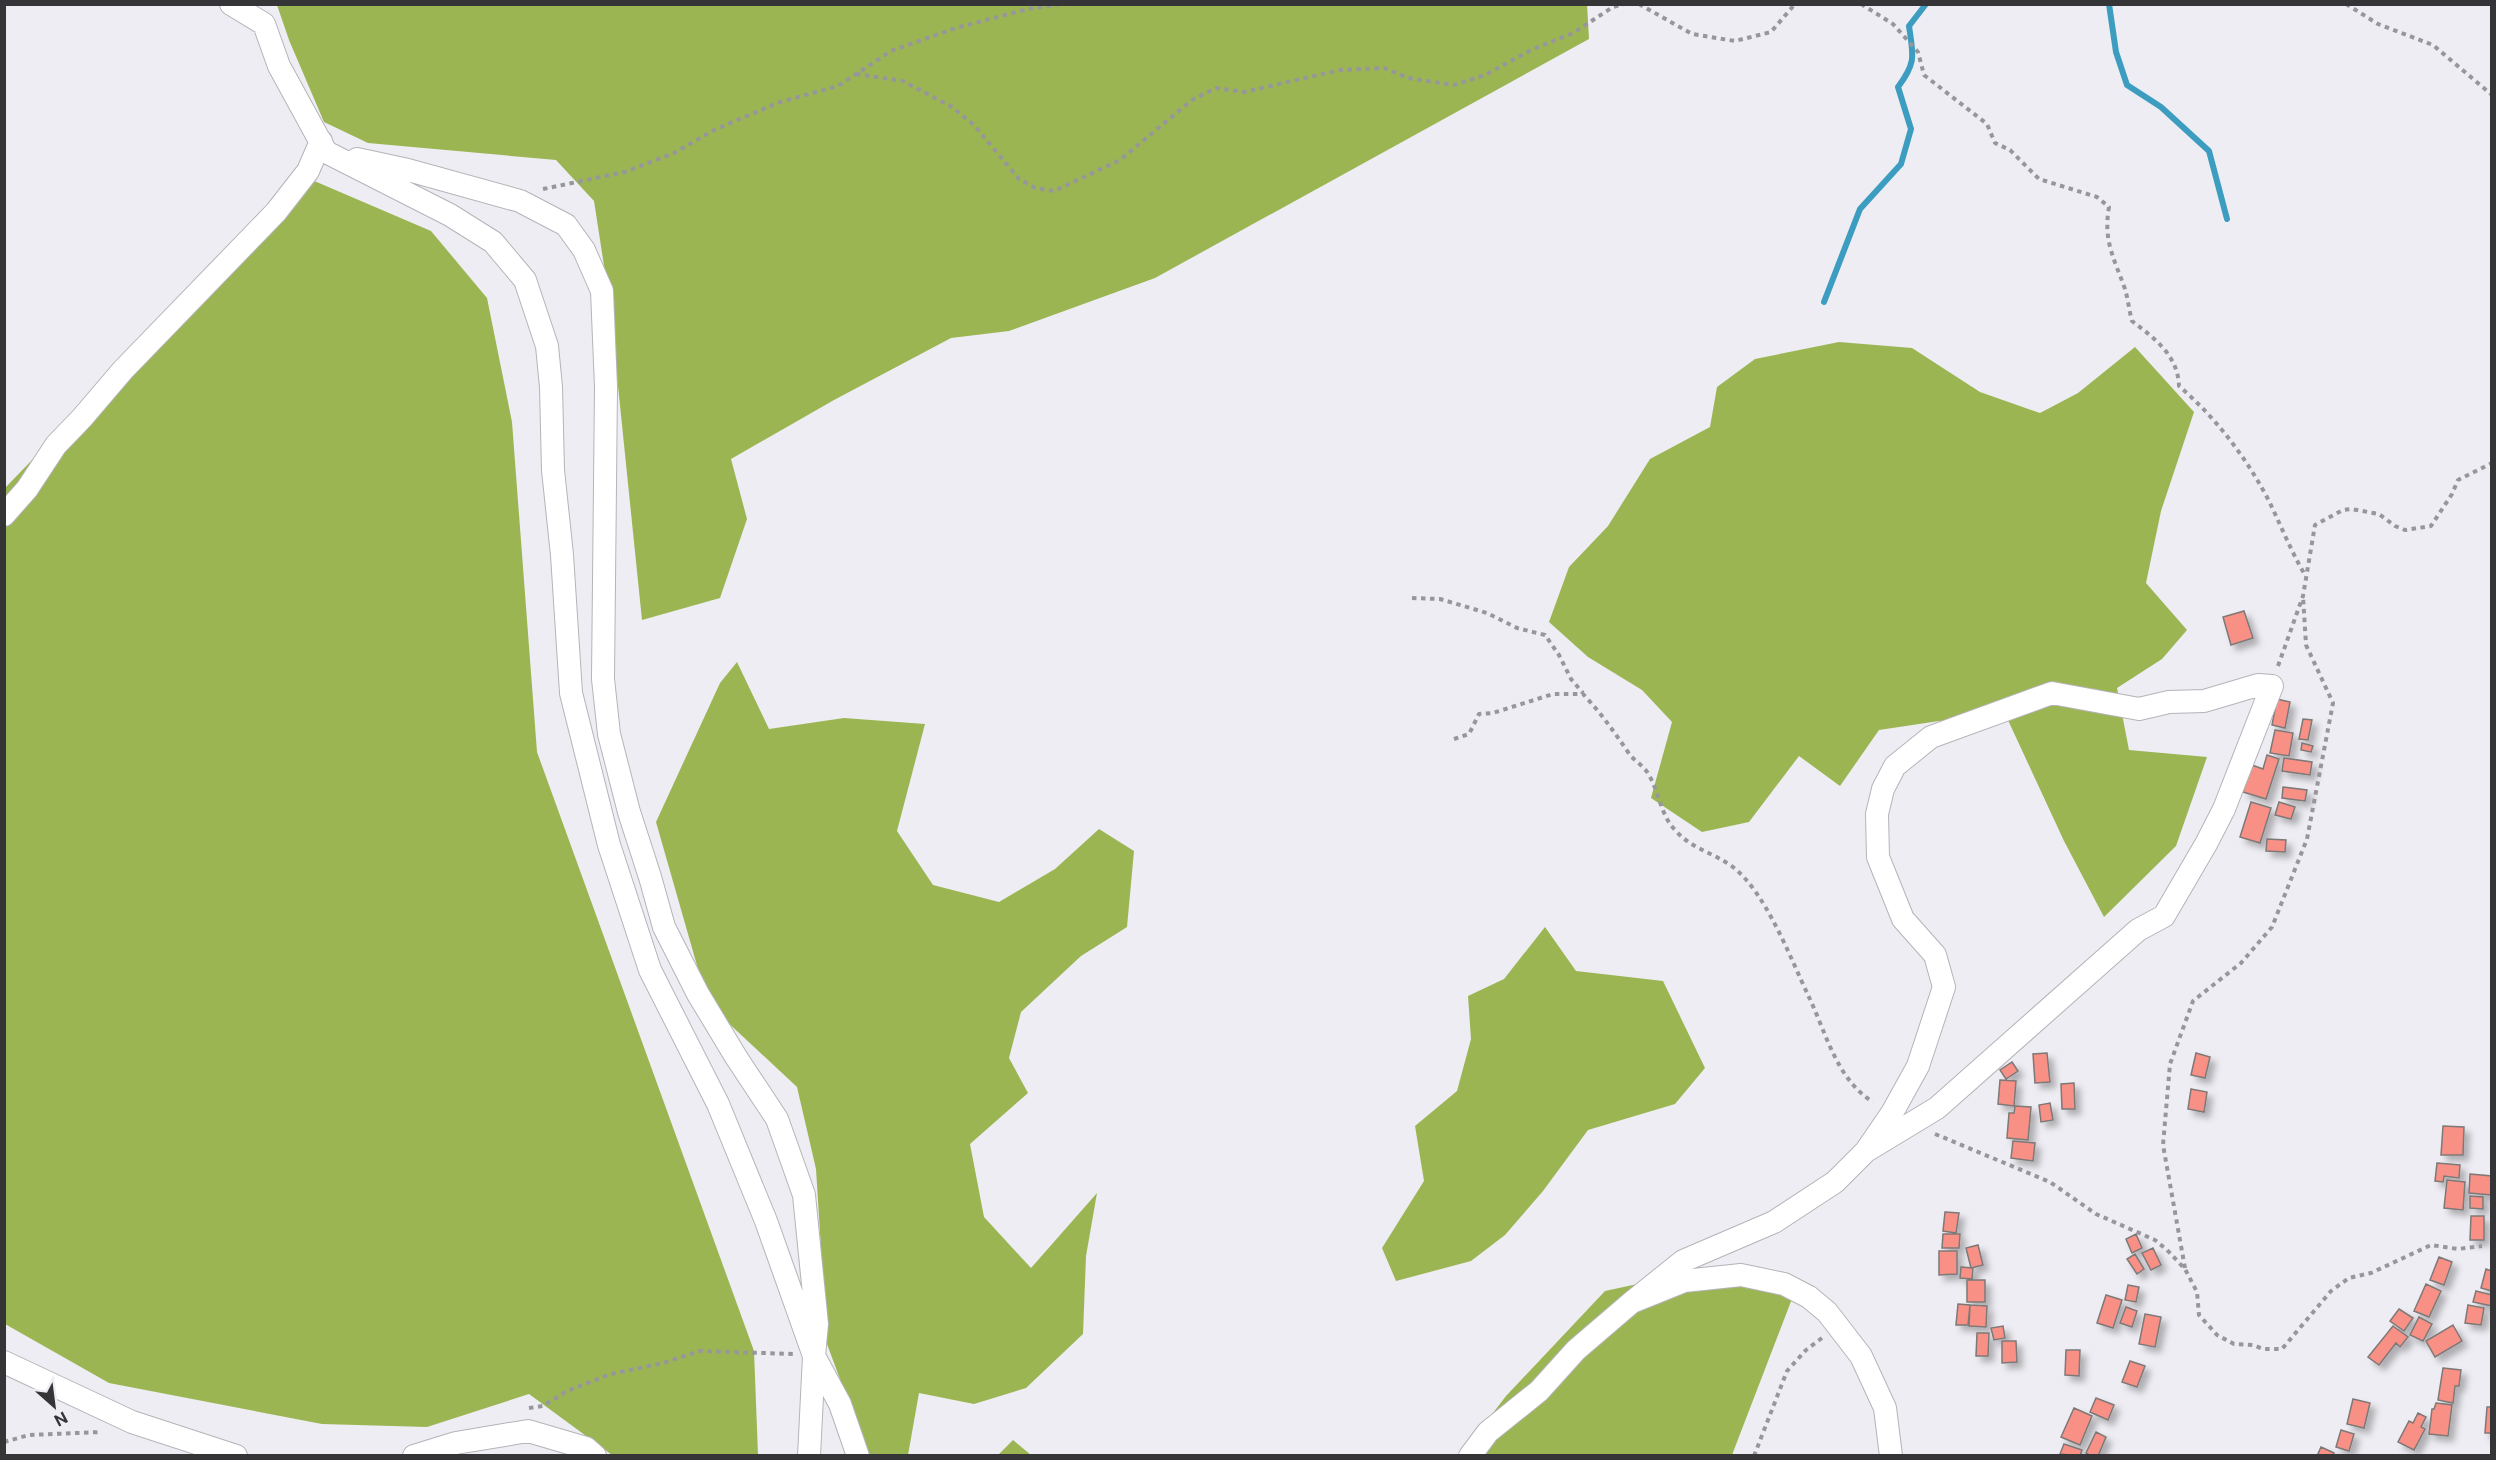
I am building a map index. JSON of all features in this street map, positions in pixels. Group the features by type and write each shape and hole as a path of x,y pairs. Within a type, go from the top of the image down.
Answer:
{"street":[{"path":"231,4 262,11 279,66 323,147 450,215 493,242 525,280 547,346 551,387 553,470 562,555 571,693 609,845 650,970 718,1104 766,1221 814,1356 840,1404 858,1455"},
{"path":"4,515 27,489 56,445 123,370 276,212 308,171 323,147"},
{"path":"323,147 520,201 566,225 584,250 603,291 606,387 603,679 609,734 629,812 664,927 725,1039 777,1119 804,1195 817,1324 809,1455"},
{"path":"1470,1455 1488,1432 1530,1398 1576,1350 1683,1261 1774,1222 1835,1182 1900,1119 1937,1108 2138,930 2164,916 2224,809 2272,686 2258,685 2204,701 2169,702 2139,709 2052,693 1931,737 1895,766 1883,789 1877,814 1878,857 1903,919 1935,955 1944,987 1900,1119"},
{"path":"1632,1302 1684,1281 1741,1275 1784,1284 1809,1297 1834,1321 1861,1356 1885,1408 1892,1455"},
{"path":"4,1362 132,1422 236,1455"},
{"path":"414,1455 456,1443 528,1431 586,1448 595,1455"}],"path":[{"path":"534,190 625,172 674,153 714,130 780,102 838,86 891,51 956,28 1028,9 1061,4"},
{"path":"856,74 903,81 952,107 974,125 1019,179 1035,188 1054,191 1120,160 1192,100 1216,88 1244,93 1340,70 1384,68 1408,78 1454,85 1485,75 1531,50 1573,33 1613,7 1624,4"},
{"path":"1639,4 1692,34 1735,41 1771,32 1795,4"},
{"path":"1861,4 1893,24 1918,52 1924,75 1987,124 1995,142 2010,150 2039,179 2097,197 2109,207 2106,222 2108,246 2125,291 2132,321 2157,339 2179,375 2179,386 2199,403 2235,447 2269,503 2305,575"},
{"path":"2346,4 2378,24 2433,45 2492,95"},
{"path":"2185,1269 2163,1145 2170,1064 2193,1001 2241,963 2272,927 2307,839 2333,703 2306,645 2303,596 2314,525 2343,510 2351,509 2379,514 2395,526 2405,530 2431,526 2452,494 2458,480 2492,463"},
{"path":"2272,686 2303,596"},
{"path":"1412,598 1440,599 1487,614 1517,628 1545,635 1571,679 1614,729 1632,757 1649,773 1665,818 1676,832 1695,848 1714,855 1749,881 1789,954 1828,1044 1846,1077 1868,1098 1900,1119 2050,1182 2096,1214 2155,1240 2185,1269 2197,1292 2199,1315 2217,1335 2234,1344 2253,1345 2263,1349 2282,1349 2331,1291 2349,1278 2371,1273 2431,1245 2458,1249 2482,1246"},
{"path":"1454,739 1469,734 1479,714 1493,713 1553,694 1583,694"},
{"path":"1754,1455 1786,1371 1806,1350 1830,1333 1834,1321"},
{"path":"526,1408 543,1406 567,1391 611,1374 663,1363 700,1351 814,1356"},
{"path":"4,1442 29,1435 110,1432"}],"green space":[{"path":"1587,4 1589,39 1155,278 1009,331 951,338 834,400 731,459 747,519 720,598 642,620 609,298 594,201 556,160 368,143 324,122 289,40 277,5"},
{"path":"305,177 431,231 487,298 512,422 537,752 754,1351 758,1455 612,1455 529,1394 427,1427 322,1424 109,1383 5,1324 5,488"},
{"path":"1839,342 1912,348 1980,392 2040,413 2078,393 2135,347 2194,412 2161,511 2146,583 2187,630 2162,659 2117,688 2129,750 2207,757 2176,846 2104,917 2064,841 2007,718 1939,721 1879,730 1840,786 1799,756 1749,822 1702,832 1651,798 1672,722 1642,690 1588,657 1549,622 1569,567 1608,526 1650,459 1710,427 1717,387 1755,359"},
{"path":"737,662 769,729 844,718 925,724 897,831 933,885 999,902 1055,869 1099,829 1134,851 1127,927 1081,956 1021,1012 1009,1058 1028,1093 970,1144 984,1217 1031,1268 1097,1193 1086,1256 1083,1334 1026,1388 974,1404 919,1393 908,1455 868,1455 827,1344 816,1169 797,1087 708,1004 656,822 720,683"},
{"path":"1545,927 1576,971 1663,981 1705,1068 1675,1104 1588,1130 1543,1191 1505,1235 1471,1261 1396,1281 1382,1248 1424,1181 1415,1126 1457,1091 1471,1039 1468,996 1504,979"},
{"path":"1707,1269 1795,1291 1732,1455 1460,1456 1506,1396 1605,1291"},
{"path":"1013,1440 1031,1455 998,1455"}],"building":[{"path":"2244,611 2253,638 2231,645 2223,617"},
{"path":"2277,699 2290,702 2285,728 2272,725"},
{"path":"2303,719 2312,720 2308,740 2299,739"},
{"path":"2275,730 2293,733 2289,756 2270,753"},
{"path":"2302,743 2313,746 2311,752 2301,750"},
{"path":"2267,755 2279,759 2266,799 2243,792 2252,765 2263,769"},
{"path":"2284,758 2312,762 2310,775 2282,771"},
{"path":"2283,787 2307,790 2305,801 2282,798"},
{"path":"2251,802 2271,808 2260,843 2240,837"},
{"path":"2279,802 2295,807 2291,819 2275,815"},
{"path":"2267,839 2286,840 2285,852 2266,851"},
{"path":"2047,1053 2050,1082 2035,1083 2033,1054"},
{"path":"2196,1053 2210,1057 2205,1078 2191,1075"},
{"path":"2012,1062 2018,1071 2006,1079 2000,1070"},
{"path":"2000,1080 2016,1081 2014,1106 1998,1104"},
{"path":"2074,1083 2075,1109 2062,1109 2061,1084"},
{"path":"2191,1089 2207,1092 2204,1112 2188,1109"},
{"path":"2050,1103 2053,1120 2041,1122 2039,1105"},
{"path":"2015,1106 2031,1107 2028,1140 2007,1138 2009,1113 2014,1113"},
{"path":"2443,1126 2464,1127 2463,1155 2441,1155"},
{"path":"2013,1141 2035,1143 2033,1161 2011,1158"},
{"path":"2437,1163 2460,1165 2459,1178 2444,1176 2443,1182 2435,1181"},
{"path":"2470,1174 2492,1176 2492,1195 2469,1193"},
{"path":"2447,1180 2465,1182 2463,1210 2444,1208"},
{"path":"2470,1196 2483,1197 2483,1209 2470,1208"},
{"path":"1945,1212 1959,1213 1956,1233 1943,1231"},
{"path":"2471,1216 2484,1216 2484,1240 2470,1240"},
{"path":"1943,1234 1960,1234 1959,1248 1942,1248"},
{"path":"2136,1234 2142,1248 2132,1253 2126,1239"},
{"path":"1978,1245 1983,1265 1971,1268 1966,1248"},
{"path":"2153,1248 2161,1265 2151,1270 2142,1253"},
{"path":"1939,1251 1957,1251 1957,1274 1939,1275"},
{"path":"2135,1254 2144,1269 2137,1274 2127,1259"},
{"path":"2439,1257 2452,1262 2444,1285 2430,1280"},
{"path":"1961,1267 1973,1268 1972,1279 1960,1278"},
{"path":"2486,1269 2492,1271 2492,1291 2481,1288"},
{"path":"1967,1280 1985,1280 1985,1302 1967,1302"},
{"path":"2426,1284 2441,1291 2429,1317 2414,1311"},
{"path":"2128,1285 2139,1287 2136,1302 2125,1300"},
{"path":"2476,1291 2492,1295 2492,1306 2473,1302"},
{"path":"2106,1295 2122,1300 2113,1328 2097,1323"},
{"path":"1958,1304 1970,1305 1968,1325 1956,1325"},
{"path":"1970,1305 1987,1306 1986,1327 1969,1326"},
{"path":"2468,1305 2484,1308 2481,1325 2465,1323"},
{"path":"2126,1307 2137,1311 2132,1327 2120,1323"},
{"path":"2399,1309 2413,1318 2404,1331 2390,1321"},
{"path":"2145,1314 2161,1317 2155,1347 2139,1344"},
{"path":"2419,1317 2432,1324 2423,1341 2410,1335"},
{"path":"2453,1325 2462,1341 2435,1357 2426,1341"},
{"path":"2003,1326 2005,1338 1994,1340 1991,1328"},
{"path":"2393,1326 2408,1337 2400,1347 2396,1343 2379,1365 2368,1357"},
{"path":"1977,1333 1989,1333 1988,1356 1976,1356"},
{"path":"2002,1341 2016,1341 2017,1362 2002,1363"},
{"path":"2066,1350 2080,1350 2079,1376 2065,1375"},
{"path":"2130,1361 2145,1366 2137,1387 2122,1382"},
{"path":"2443,1368 2461,1370 2459,1386 2455,1386 2453,1403 2438,1400"},
{"path":"2096,1398 2114,1405 2108,1420 2090,1412"},
{"path":"2353,1399 2370,1403 2364,1428 2347,1424"},
{"path":"2436,1403 2452,1405 2448,1436 2429,1434 2432,1409"},
{"path":"2487,1407 2492,1407 2492,1433 2485,1433"},
{"path":"2074,1408 2092,1416 2080,1445 2061,1437"},
{"path":"2418,1413 2426,1417 2421,1427 2425,1429 2414,1450 2398,1442 2409,1421 2413,1423"},
{"path":"2341,1430 2354,1434 2349,1451 2336,1447"},
{"path":"2096,1432 2106,1437 2098,1456 2091,1456 2086,1453"},
{"path":"2064,1444 2082,1450 2080,1456 2060,1454"},
{"path":"2321,1447 2334,1453 2333,1456 2317,1456"}],"waterway":[{"path":"1824,302 1860,209 1901,164 1911,129 1898,87 1911,64 1912,44 1909,26 1926,4"},
{"path":"2109,4 2116,52 2127,85 2161,107 2209,151 2227,219"}]}
